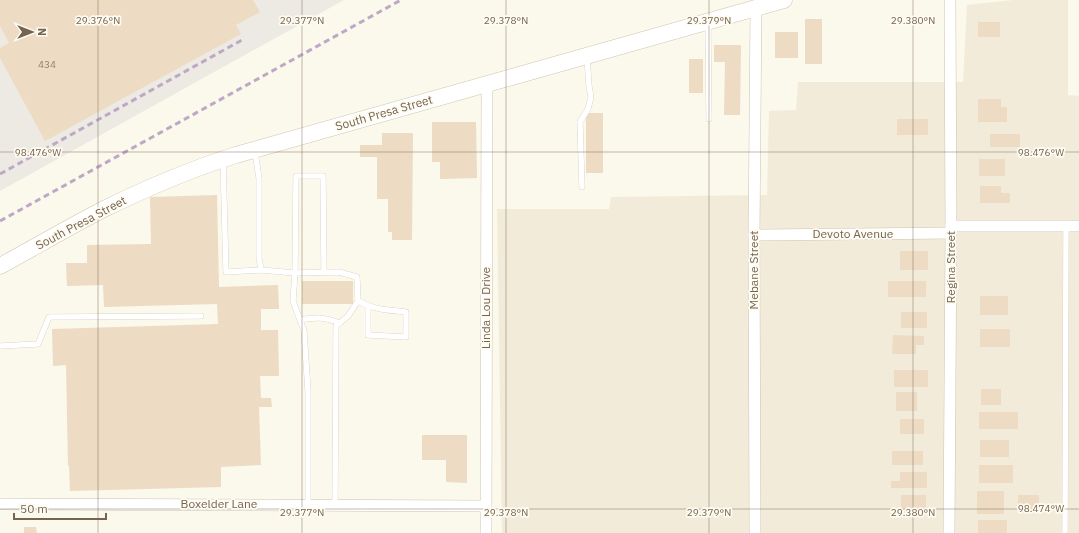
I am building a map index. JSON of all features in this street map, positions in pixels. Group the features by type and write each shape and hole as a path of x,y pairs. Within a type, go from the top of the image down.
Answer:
{"main road":[{"name":"South Presa Street","path":"0,266 104,209 155,185 201,166 487,83 784,0"}],"street":[{"name":"Regina Street","path":"949,533 951,230 950,0"},
{"name":"Mebane Street","path":"755,533 754,235 756,8"},
{"name":"Linda Lou Drive","path":"486,533 487,83"},
{"name":"Devoto Avenue","path":"754,235 1079,226"},
{"name":"Boxelder Lane","path":"0,504 486,506"}],"lane":[{"path":"708,21 709,119"},
{"path":"582,187 580,122 588,109 591,97 588,86 587,55"},
{"path":"254,150 259,178 259,258 261,270"},
{"path":"223,159 226,272 261,270 295,273 339,272 357,277 358,301 348,316 336,326 335,505"},
{"path":"308,505 308,391 304,331 293,301 295,273 296,176 323,176 324,272"},
{"path":"1065,533 1066,226"},
{"path":"358,301 377,309 406,312 406,337 368,335 368,306"},
{"path":"0,346 38,344 48,317 201,316"},
{"path":"300,320 315,317 325,318 340,323"}],"shaded area":[{"path":"0,0 344,0 0,191"},
{"path":"1013,0 1068,0 1068,95 1079,96 1079,533 502,533 497,209 609,209 611,197 767,195 769,111 796,110 798,82 963,82 967,5"}],"building":[{"path":"0,0 253,0 260,12 236,25 241,34 45,141 0,58 0,48 9,43 0,26"},
{"path":"805,19 822,19 822,64 805,64"},
{"path":"978,22 1000,22 1000,37 978,37"},
{"path":"775,32 798,32 798,58 775,58"},
{"path":"714,45 741,45 740,115 724,115 725,62 714,62"},
{"path":"689,59 703,59 703,93 689,93"},
{"path":"978,99 1001,99 1001,107 1007,107 1007,122 978,122"},
{"path":"586,113 603,113 603,173 586,173"},
{"path":"897,119 928,119 928,135 897,135"},
{"path":"432,122 476,122 477,178 440,179 440,162 432,162"},
{"path":"382,133 413,133 412,240 392,240 392,232 388,232 388,199 377,199 377,157 360,157 360,145 382,145"},
{"path":"990,134 1020,134 1020,147 990,147"},
{"path":"979,159 1005,159 1005,176 979,176"},
{"path":"980,186 1001,186 1001,193 1010,193 1010,203 980,203"},
{"path":"217,195 219,287 278,285 279,309 261,309 261,330 278,330 279,376 260,376 261,398 271,398 272,407 259,407 261,465 221,467 221,487 70,491 68,466 66,365 53,366 52,329 218,324 217,304 104,307 103,285 67,286 66,263 87,263 87,245 151,244 150,197"},
{"path":"900,251 928,251 928,270 900,270"},
{"path":"302,281 353,281 353,304 302,304"},
{"path":"888,281 926,281 926,297 888,297"},
{"path":"980,296 1008,296 1008,315 980,315"},
{"path":"901,312 927,312 927,328 901,328"},
{"path":"980,329 1010,329 1010,347 980,347"},
{"path":"893,335 924,336 924,345 916,345 916,354 892,354"},
{"path":"894,370 928,370 928,387 894,387"},
{"path":"981,389 1001,389 1001,405 981,405"},
{"path":"896,392 917,392 917,411 896,411"},
{"path":"979,412 1018,412 1018,429 979,429"},
{"path":"900,419 924,419 924,434 900,434"},
{"path":"422,435 467,435 467,483 446,482 446,460 422,460"},
{"path":"980,440 1009,440 1009,457 980,457"},
{"path":"892,451 923,451 923,465 892,465"},
{"path":"979,465 1013,465 1013,483 979,483"},
{"path":"900,472 927,472 927,488 891,488 891,481 900,481"},
{"path":"977,491 1004,491 1004,514 977,514"},
{"path":"901,495 926,495 926,510 901,510"},
{"path":"1018,495 1039,495 1039,512 1018,512"},
{"path":"978,520 1007,520 1007,533 978,533"},
{"path":"24,527 36,527 37,533 24,533"}],"railway":[{"path":"0,221 401,0"},
{"path":"0,174 242,40"}]}
